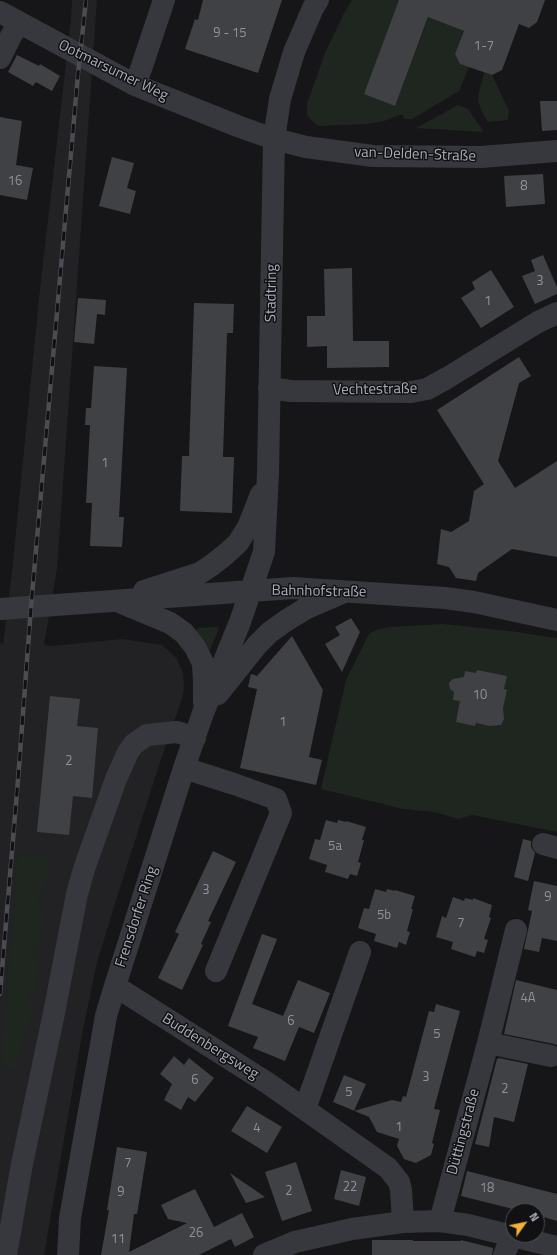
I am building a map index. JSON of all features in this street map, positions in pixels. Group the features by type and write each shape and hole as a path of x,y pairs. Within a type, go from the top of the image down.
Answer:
{"street":[{"path":"135,85 164,0"},
{"name":"Stadtring","path":"251,591 264,552 268,474 274,139 280,99 292,59 313,8 318,0"},
{"name":"Ootmarsumer Weg","path":"0,12 135,85 274,139"},
{"path":"0,58 19,23"},
{"name":"van-Delden-Straße","path":"274,139 306,147 373,156 481,157 557,151"},
{"name":"Vechtestraße","path":"269,388 291,391 411,392 427,389 538,322 557,313"},
{"path":"115,601 200,573 226,554 238,543 248,527 268,474"},
{"name":"Bahnhofstraße","path":"0,609 293,588 445,598 474,602 557,620"},
{"name":"Frensdorfer Ring","path":"68,1255 70,1218 106,1016 184,768 203,713 251,591"},
{"path":"203,713 257,645 270,632 304,609 347,591"},
{"path":"115,601 170,623 184,633 203,663 203,713"},
{"path":"6,1255 22,1164 53,1021 77,894 85,866 116,779 128,752 134,744 147,735 176,732 195,738"},
{"path":"184,768 276,799 281,812 216,972"},
{"name":"Düttingstraße","path":"440,1221 488,1043 516,930"},
{"path":"305,1109 360,952"},
{"name":"Buddenbergsweg","path":"115,986 269,1084 388,1168 399,1182 403,1222"},
{"path":"488,1043 551,1056"},
{"path":"264,1255 295,1242 352,1229 403,1222 440,1221 468,1225 508,1245 557,1247"}],"shaded area":[{"path":"72,0 97,0 57,569 44,645 51,646 123,639 161,645 177,659 183,673 184,687 183,696 160,762 96,966 82,1035 44,1255 0,1255 0,642 3,645"},
{"path":"352,0 399,0 395,105 431,11 439,14 442,22 464,31 455,54 460,64 469,67 459,91 412,119 404,119 402,114 384,121 368,124 320,126 315,124 307,115 307,104 325,53 343,15"},
{"path":"484,73 492,75 509,111 508,120 488,122 482,112 478,101"},
{"path":"458,105 468,109 484,132 416,128"},
{"path":"442,624 510,631 557,638 557,832 472,815 459,819 434,812 403,809 321,789 346,680 369,634 376,630 389,627"},
{"path":"219,627 207,657 192,631 200,628"},
{"path":"18,854 49,857 46,893 39,893 38,906 45,907 41,942 35,942 33,955 39,956 35,990 29,990 28,1003 34,1004 15,1070 1,1069"}],"building":[{"path":"203,0 282,0 258,73 185,49 195,19 198,20"},
{"path":"399,0 545,0 537,22 529,28 519,24 502,70 492,75 460,64 455,54 464,31 428,17 395,106 364,94"},
{"path":"17,55 39,66 40,64 60,76 52,91 36,82 33,86 8,72"},
{"path":"540,101 557,101 557,130 542,131"},
{"path":"0,117 22,121 16,165 33,168 27,200 0,195"},
{"path":"112,157 134,163 127,188 136,191 130,214 99,206"},
{"path":"543,174 545,204 506,207 504,176"},
{"path":"543,255 557,287 557,294 535,304 522,276 535,271 531,260"},
{"path":"352,268 353,341 389,341 389,367 327,368 327,346 307,347 307,316 325,316 324,269"},
{"path":"491,270 514,307 481,328 461,298 475,289 472,282"},
{"path":"78,298 106,300 105,315 97,314 94,344 74,342"},
{"path":"194,303 234,304 233,333 227,333 223,457 234,457 232,513 180,511 182,456 189,456"},
{"path":"519,357 531,376 519,383 498,461 515,488 557,461 557,557 512,549 478,573 476,581 456,578 449,567 437,564 441,529 451,532 469,521 474,491 484,484 437,410"},
{"path":"94,366 127,368 119,517 124,517 122,547 90,546 92,503 86,503 90,425 85,425 86,408 91,408"},
{"path":"351,618 360,632 342,672 325,644 340,635 335,627"},
{"path":"292,636 323,690 309,757 322,760 316,785 240,768 257,689 248,687 251,674 257,676"},
{"path":"477,670 507,676 504,689 507,690 503,708 504,719 501,725 490,726 476,723 475,726 456,722 460,701 453,700 454,692 450,689 449,683 453,679 464,677 465,671 476,673"},
{"path":"50,696 80,699 77,726 98,728 92,798 73,796 69,835 37,832"},
{"path":"326,820 337,823 338,820 346,821 366,827 358,862 361,863 357,876 350,874 348,879 325,872 327,865 309,859 315,839 320,840"},
{"path":"523,839 531,841 531,847 535,853 528,881 514,877"},
{"path":"213,851 236,862 208,921 211,922 201,944 203,945 182,990 158,978 179,934 175,932"},
{"path":"534,881 557,886 557,941 542,938 539,952 524,949 532,911 528,910"},
{"path":"375,889 386,892 387,889 395,890 415,896 407,931 410,932 406,945 399,942 397,948 374,941 376,934 358,928 364,908 369,909"},
{"path":"453,897 464,901 465,898 473,900 473,898 492,905 489,917 491,918 484,939 488,940 484,953 477,951 475,957 451,949 453,942 436,937 442,916 446,918"},
{"path":"262,934 277,939 252,1004 283,1016 298,980 330,993 314,1033 299,1027 285,1061 253,1048 258,1037 228,1026"},
{"path":"516,980 557,990 557,1045 504,1034"},
{"path":"436,1004 460,1011 434,1109 440,1110 432,1143 434,1144 431,1155 416,1163 404,1159 397,1146 399,1139 377,1132 369,1117 354,1111 392,1100 401,1102 403,1096 406,1097 429,1011 434,1012"},
{"path":"174,1056 184,1065 189,1058 214,1078 195,1102 188,1097 181,1110 164,1100 172,1084 160,1074"},
{"path":"499,1058 528,1064 514,1122 494,1117 489,1147 475,1144 497,1059"},
{"path":"344,1075 366,1084 354,1111 333,1102"},
{"path":"247,1106 282,1127 267,1153 231,1131"},
{"path":"117,1147 147,1152 137,1214 134,1214 129,1252 187,1223 168,1219 161,1205 195,1189 214,1227 242,1213 254,1237 235,1247 231,1239 199,1255 101,1255 109,1210 107,1210"},
{"path":"296,1162 312,1211 282,1221 265,1172"},
{"path":"341,1170 366,1177 359,1206 334,1199"},
{"path":"467,1171 557,1194 557,1221 545,1217 545,1203 505,1203 505,1207 461,1196"},
{"path":"230,1173 265,1197 246,1203"},
{"path":"372,1240 461,1240 493,1248 492,1255 372,1255"}],"railway":[{"path":"0,994 31,607 78,74 86,0"}]}
